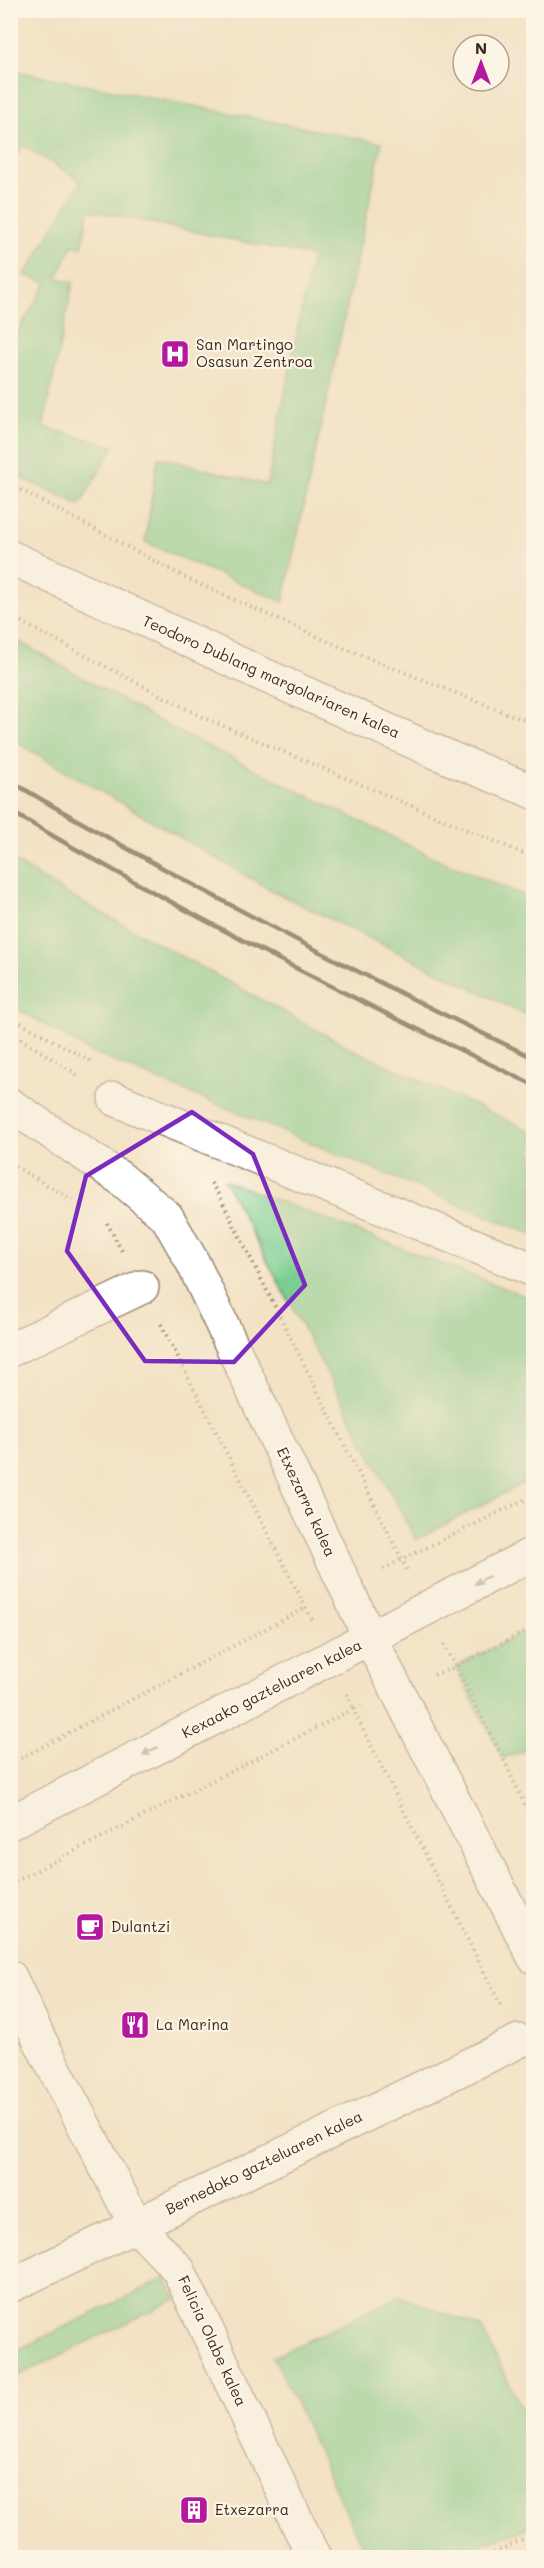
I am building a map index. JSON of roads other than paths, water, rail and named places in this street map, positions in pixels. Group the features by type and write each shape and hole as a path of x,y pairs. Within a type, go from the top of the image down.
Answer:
{"street":[{"name":"Teodoro Dublang margolariaren kalea","path":"10,556 267,677 452,759 534,792"},
{"path":"115,1099 534,1270"},
{"name":"Etxezarra kalea","path":"10,1105 120,1178 167,1218 193,1263 370,1638 534,1957"},
{"path":"10,1350 142,1287"},
{"name":"Kexaako gazteluaren kalea","path":"10,1823 534,1553"},
{"name":"Felicia Olabe kalea","path":"10,1977 39,2039 136,2225 178,2268 314,2558"},
{"name":"Bernedoko gazteluaren kalea","path":"10,2286 519,2041"}],"railway":[{"path":"10,781 139,855 269,925 534,1058"},
{"path":"10,811 138,884 269,954 534,1085"}],"place":[{"name":"San Martingo Osasun Zentroa","path":"175,354"},
{"name":"Dulantzi","path":"90,1927"},
{"name":"La Marina","path":"135,2025"},
{"name":"Etxezarra","path":"194,2510"}]}
